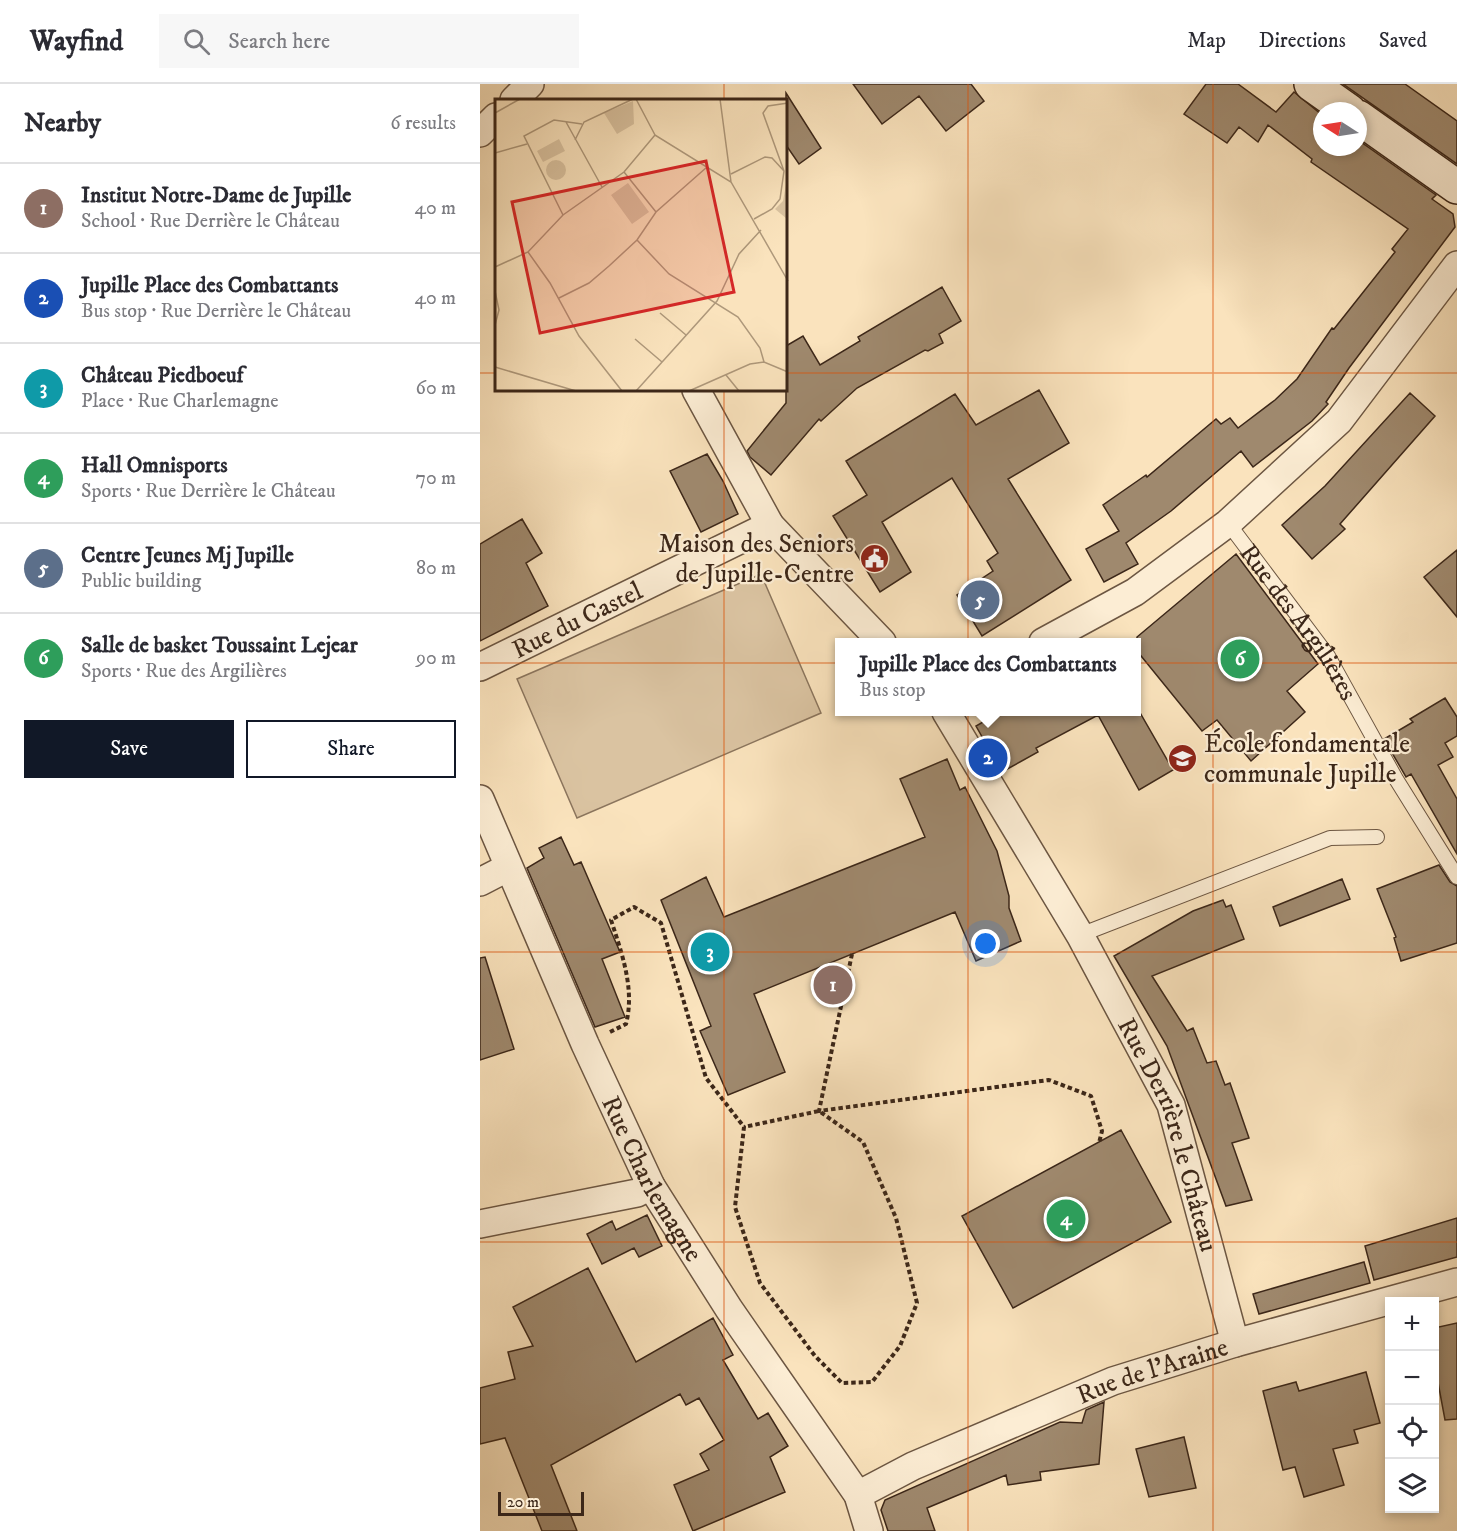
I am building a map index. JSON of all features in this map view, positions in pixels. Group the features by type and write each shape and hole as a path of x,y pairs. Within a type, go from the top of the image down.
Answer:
{"street":[{"path":"1311,84 1336,102"},
{"path":"480,133 495,118"},
{"path":"1367,123 1457,187"},
{"name":"Rue des Argilières","path":"1050,638 1135,592 1228,523 1339,421 1457,265"},
{"path":"697,392 770,525 878,638"},
{"name":"Rue du Castel","path":"480,667 770,525"},
{"name":"Rue Derrière le Château","path":"949,716 1080,935 1171,1105 1235,1342"},
{"name":"Rue Charlemagne","path":"480,800 507,868 651,1186 729,1309 858,1495 869,1531"},
{"path":"480,882 507,868"},
{"path":"480,1224 637,1193 651,1186"},
{"name":"Rue de l'Araine","path":"858,1495 913,1466 1113,1381 1235,1342 1457,1282"}],"lane":[{"name":"Rue des Argilières","path":"1228,523 1328,656 1396,779 1457,877"},
{"path":"1080,935 1330,838 1377,837"}],"path":[{"path":"585,1044 626,1024 631,1004 623,955 611,920 634,907 661,923 706,1078 744,1127 735,1207 760,1283 815,1356 842,1383 872,1382 900,1346 917,1303 896,1218 862,1142 819,1112"},
{"path":"819,1112 852,954"},
{"path":"744,1127 819,1112 1049,1080 1091,1096 1102,1131 1099,1143"}],"shaded area":[{"path":"761,574 821,713 577,818 517,679"}],"building":[{"path":"853,84 971,84 984,101 946,131 919,96 882,124"},
{"path":"1206,84 1238,84 1276,112 1294,92 1313,108 1313,156 1367,156 1367,146 1436,195 1432,199 1453,214 1455,227 1349,368 1326,402 1328,404 1312,421 1253,467 1241,451 1171,511 1126,543 1138,564 1104,582 1086,549 1119,531 1103,505 1146,475 1147,477 1216,419 1221,424 1230,418 1238,428 1275,400 1297,379 1332,328 1334,329 1395,252 1392,249 1408,229 1311,162 1312,159 1268,125 1258,142 1239,127 1227,143 1184,114"},
{"path":"1343,84 1405,84 1457,121 1457,164"},
{"path":"786,93 821,148 799,164 788,148 788,99 786,99"},
{"path":"942,287 961,321 939,334 943,343 928,351 925,350 857,388 821,421 819,419 771,475 750,457 747,451 786,403 788,345 803,336 820,365 860,341 858,337"},
{"path":"1039,390 1069,443 1008,479 1071,580 982,636 957,595 993,571 987,561 998,553 952,478 882,522 911,572 880,592 833,516 867,495 846,461 955,394 976,425"},
{"path":"1410,393 1435,416 1340,524 1345,529 1312,559 1282,525 1325,486"},
{"path":"707,454 723,481 738,514 701,532 670,471"},
{"path":"522,519 542,553 526,563 548,606 480,641 480,544"},
{"path":"1457,550 1457,617 1424,577"},
{"path":"1236,554 1318,664 1287,691 1305,712 1251,761 1217,720 1202,731 1141,656 1141,638 1137,637"},
{"path":"1445,698 1457,717 1457,736 1445,743 1453,757 1438,765 1457,799 1457,854 1411,774 1406,777 1384,739 1413,722 1410,719"},
{"path":"1141,714 1173,770 1139,790 1099,716"},
{"path":"993,716 1096,716 1036,748 1038,752 1002,772 976,726"},
{"path":"947,759 960,790 965,787 997,851 1009,896 1009,908 1021,941 976,961 955,912 754,994 785,1072 728,1095 700,1031 711,1026 661,900 706,877 724,917 925,837 900,779"},
{"path":"561,837 574,865 581,862 620,952 602,959 625,1017 595,1027 527,868 544,858 539,848"},
{"path":"1439,865 1450,882 1457,886 1457,943 1401,961 1394,938 1396,937 1377,889"},
{"path":"1342,879 1350,899 1280,926 1273,907"},
{"path":"1223,900 1226,907 1231,905 1244,939 1152,976 1187,1031 1193,1028 1207,1063 1216,1061 1225,1085 1230,1083 1249,1138 1232,1143 1252,1200 1226,1206 1167,1046 1114,956 1193,911"},
{"path":"485,957 514,1049 480,1060 480,958"},
{"path":"1121,1130 1171,1222 1013,1308 962,1216"},
{"path":"647,1215 662,1246 639,1257 634,1248 602,1264 587,1234 612,1221 616,1230"},
{"path":"1457,1218 1457,1257 1374,1280 1365,1246"},
{"path":"1364,1262 1370,1283 1259,1314 1253,1294"},
{"path":"588,1268 636,1362 713,1318 733,1355 723,1360 758,1419 768,1413 788,1446 770,1457 785,1492 693,1531 674,1485 709,1470 700,1454 724,1440 699,1398 686,1405 680,1394 551,1465 577,1531 542,1531 505,1438 480,1444 480,1388 515,1379 508,1352 533,1346 513,1307"},
{"path":"1457,1323 1457,1419 1445,1420 1439,1388 1439,1327"},
{"path":"1366,1372 1380,1423 1354,1430 1358,1443 1333,1449 1344,1485 1304,1497 1295,1467 1283,1470 1263,1391 1296,1382 1299,1391"},
{"path":"1104,1402 1099,1464 1040,1472 1041,1480 1008,1485 1006,1475 927,1508 935,1531 888,1531 881,1510 885,1500 1060,1422 1082,1423 1086,1410"},
{"path":"1184,1437 1196,1488 1149,1497 1136,1449"}],"place":[{"name":"Maison des Seniors de Jupille-Centre","path":"875,558"},
{"name":"Centre Jeunes Mj Jupille","path":"980,600"},
{"name":"Salle de basket Toussaint Lejear","path":"1240,659"},
{"name":"Jupille Place des Combattants","path":"988,758"},
{"name":"École fondamentale communale Jupille","path":"1183,758"},
{"name":"Château Piedboeuf","path":"710,952"},
{"name":"Institut Notre-Dame de Jupille","path":"833,985"},
{"name":"Hall Omnisports","path":"1066,1219"}]}
